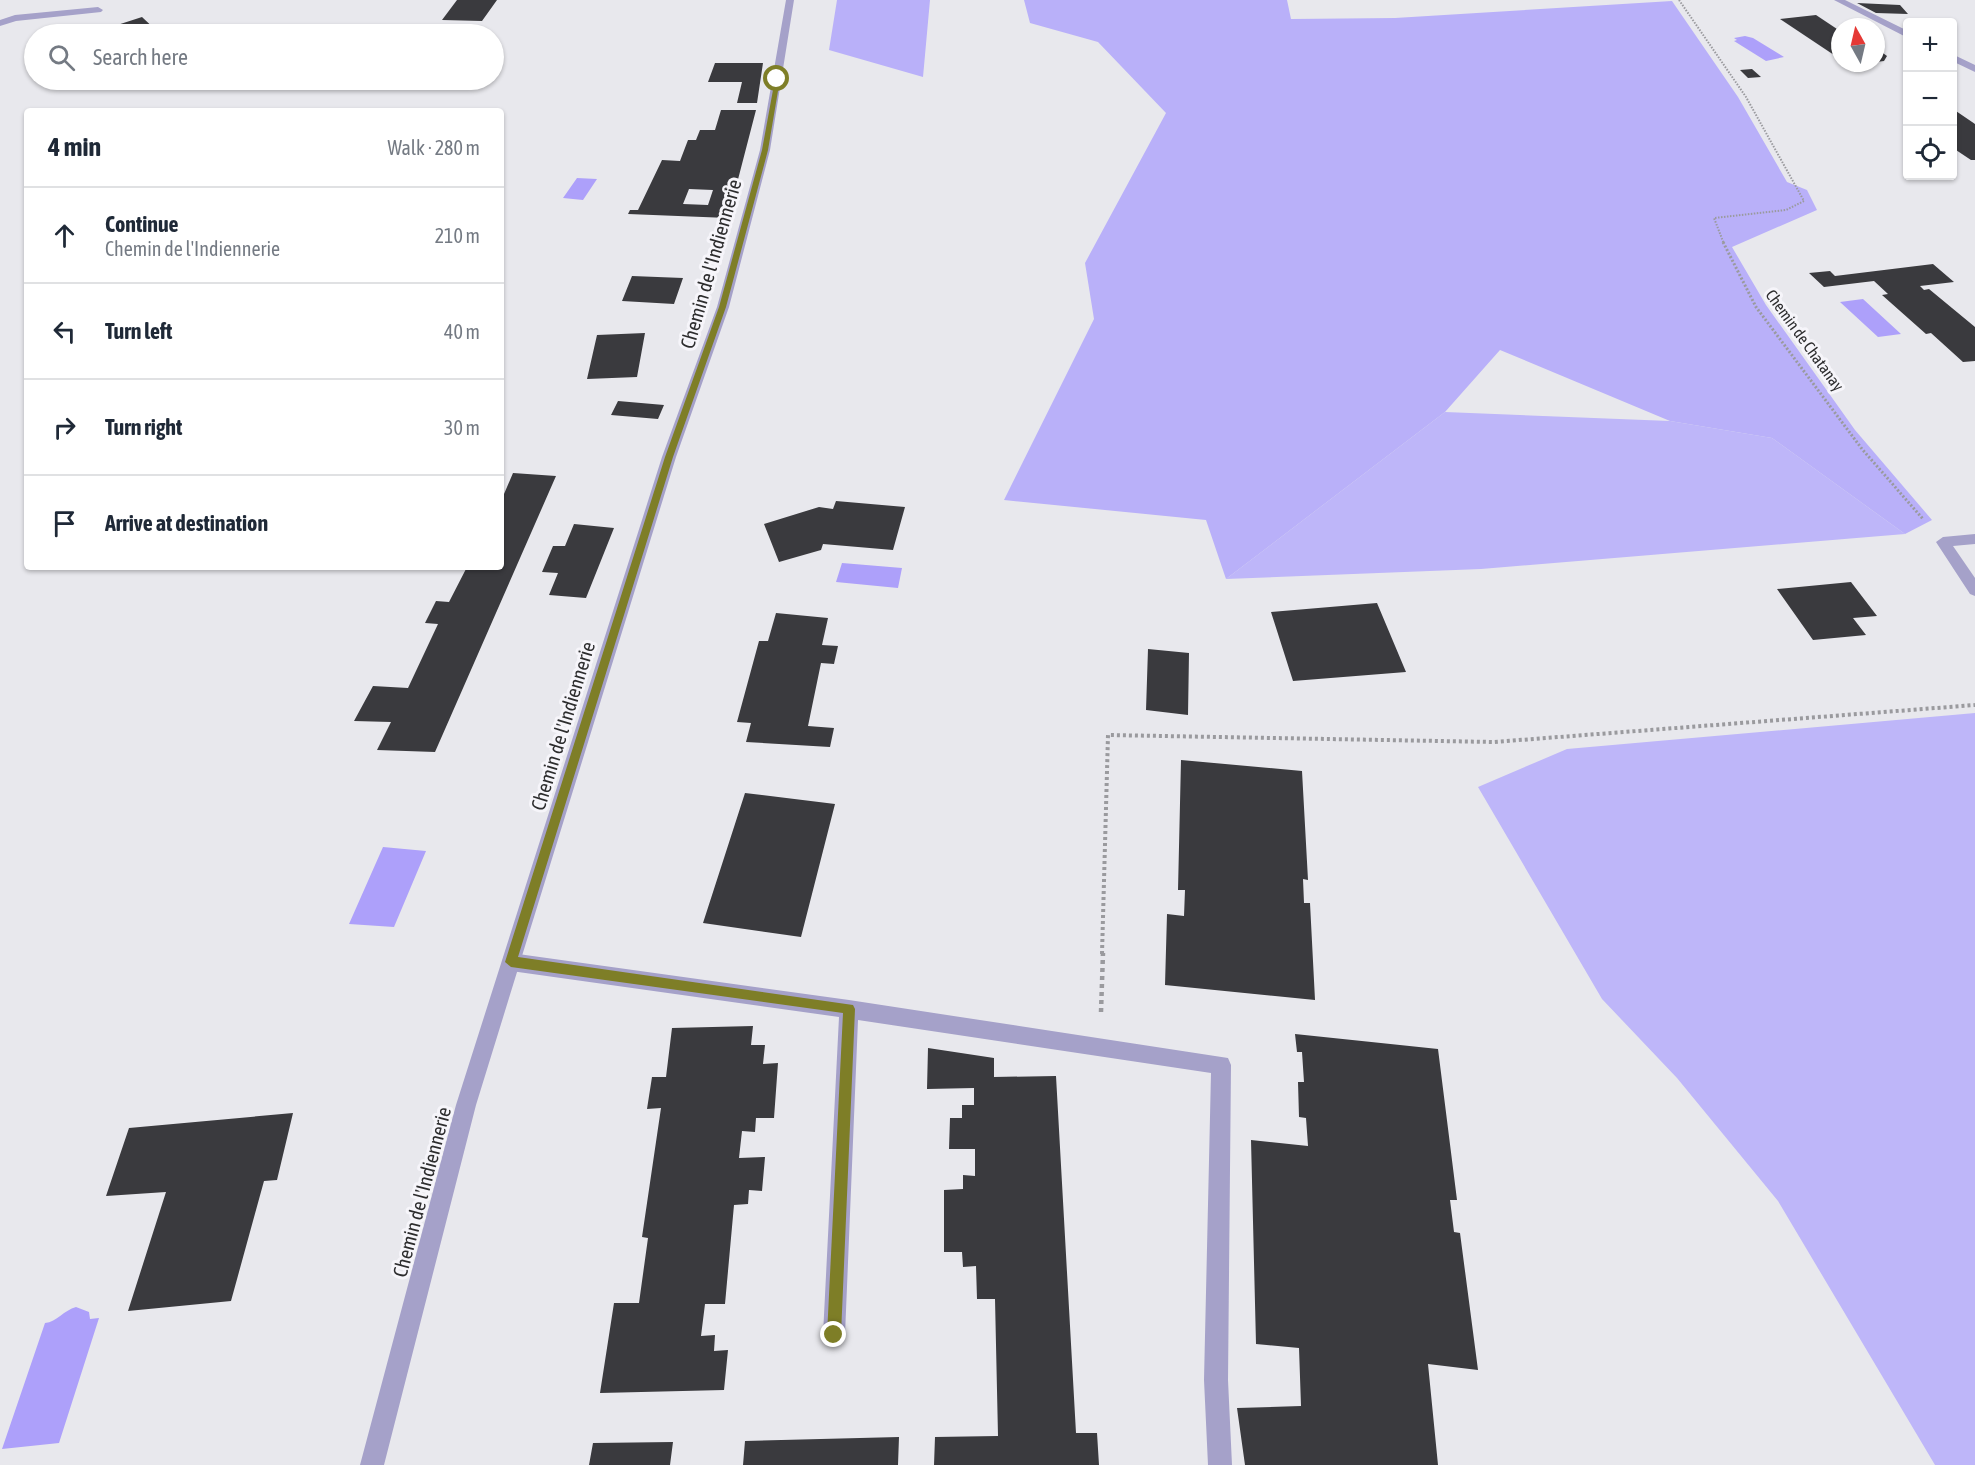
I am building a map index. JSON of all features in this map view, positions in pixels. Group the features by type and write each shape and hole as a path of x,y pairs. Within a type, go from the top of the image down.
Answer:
{"street":[{"name":"Chemin de l'Indiennerie","path":"372,1465 466,1105 669,457 723,307 765,150 790,0"},
{"path":"1838,0 1903,32"},
{"path":"0,23 15,18 98,10"},
{"path":"1957,59 1975,69"},
{"path":"1975,539 1943,542 1975,590"},
{"path":"511,962 849,1009 1221,1065 1216,1380 1220,1465"},
{"path":"834,1335 849,1009"}],"path":[{"name":"Chemin de Chatanay","path":"1679,0 1746,97 1804,201 1786,210 1714,218 1722,240 1756,308 1862,449 1943,542"},
{"path":"1100,1046 1108,735 1494,742 1975,705"}],"shaded area":[{"path":"837,0 930,0 923,77 829,50"},
{"path":"1024,0 1287,0 1291,19 1395,18 1672,1 1738,97 1787,182 1807,190 1817,210 1732,247 1766,305 1855,430 1932,520 1905,534 1772,438 1670,421 1500,350 1445,412 1226,579 1206,520 1004,500 1094,319 1085,263 1166,113 1098,42 1030,23"},
{"path":"1745,36 1753,38 1784,57 1766,61 1734,41 1737,40 1734,38"},
{"path":"577,178 597,179 583,200 563,198"},
{"path":"1863,299 1901,334 1878,337 1840,302"},
{"path":"1445,412 1670,421 1772,438 1905,534 1481,569 1226,579"},
{"path":"842,563 902,568 898,588 836,582"},
{"path":"1975,713 1975,1465 1935,1465 1778,1201 1677,1078 1602,999 1478,787 1567,749"},
{"path":"383,847 426,851 394,927 349,924"},
{"path":"76,1307 89,1312 90,1319 99,1318 59,1443 2,1449 45,1323"}],"building":[{"path":"457,0 497,0 482,21 442,20"},
{"path":"1857,3 1900,5 1908,14 1876,13"},
{"path":"1816,15 1831,25 1831,53 1780,19"},
{"path":"142,17 149,24 120,24"},
{"path":"715,63 763,63 757,103 737,103 742,82 708,82"},
{"path":"1752,69 1761,77 1748,78 1740,70"},
{"path":"721,110 756,110 728,218 628,214 630,210 638,210 662,160 680,161 688,140 696,140 700,130 715,130","holes":["689,189 713,190 708,205 683,204"]},
{"path":"1957,112 1975,124 1975,160 1971,160 1957,151"},
{"path":"1933,264 1954,282 1920,286 1924,290 1929,289 1975,327 1975,361 1963,362 1931,333 1926,334 1882,295 1888,294 1874,281 1824,287 1809,273 1830,271 1835,276"},
{"path":"632,276 683,278 674,304 622,301"},
{"path":"645,333 637,377 587,379 597,335"},
{"path":"618,401 664,405 658,419 611,415"},
{"path":"513,473 556,476 435,752 377,750 391,722 354,721 373,686 408,688 438,624 425,623 436,601 449,602 465,570 504,570 504,494"},
{"path":"836,501 905,507 893,550 823,544 821,550 779,562 764,524 819,507 833,509"},
{"path":"574,524 614,528 586,598 549,595 558,573 542,572 553,546 565,546"},
{"path":"1851,582 1877,616 1853,618 1866,635 1813,640 1777,589"},
{"path":"1377,603 1406,672 1293,681 1271,612"},
{"path":"776,613 828,618 822,645 838,646 834,664 821,663 808,726 834,728 830,747 746,742 751,723 737,722 759,641 768,641"},
{"path":"1148,649 1189,653 1188,715 1146,710"},
{"path":"1181,760 1302,771 1308,880 1303,879 1304,903 1310,903 1315,1000 1165,985 1167,914 1184,916 1185,890 1178,890"},
{"path":"745,793 835,804 801,937 703,923"},
{"path":"753,1026 751,1045 765,1045 763,1064 778,1063 774,1118 756,1118 755,1132 742,1131 739,1158 765,1157 762,1191 749,1190 748,1204 734,1205 725,1304 705,1304 701,1336 715,1335 714,1351 728,1350 724,1390 600,1393 614,1303 639,1303 648,1238 642,1237 661,1108 647,1109 652,1077 666,1077 672,1028"},
{"path":"1295,1034 1438,1049 1457,1200 1450,1200 1454,1232 1460,1233 1478,1370 1428,1364 1438,1465 1245,1465 1237,1408 1301,1406 1299,1348 1256,1344 1251,1140 1308,1146 1306,1118 1299,1117 1298,1082 1304,1082 1302,1052 1297,1052"},
{"path":"928,1048 994,1058 994,1077 1056,1076 1076,1433 1097,1433 1099,1465 934,1465 935,1437 998,1436 995,1299 977,1299 976,1266 963,1267 962,1252 944,1252 944,1190 963,1189 963,1175 975,1176 975,1149 949,1149 950,1118 962,1118 962,1105 974,1105 974,1088 927,1089"},
{"path":"293,1113 277,1180 264,1181 231,1301 128,1311 166,1192 106,1196 129,1128"},
{"path":"899,1437 898,1465 743,1465 745,1441"},
{"path":"673,1442 670,1465 589,1465 593,1443"}],"route":[{"path":"777,79 765,150 723,307 669,457 511,962 849,1009 834,1335"}]}
